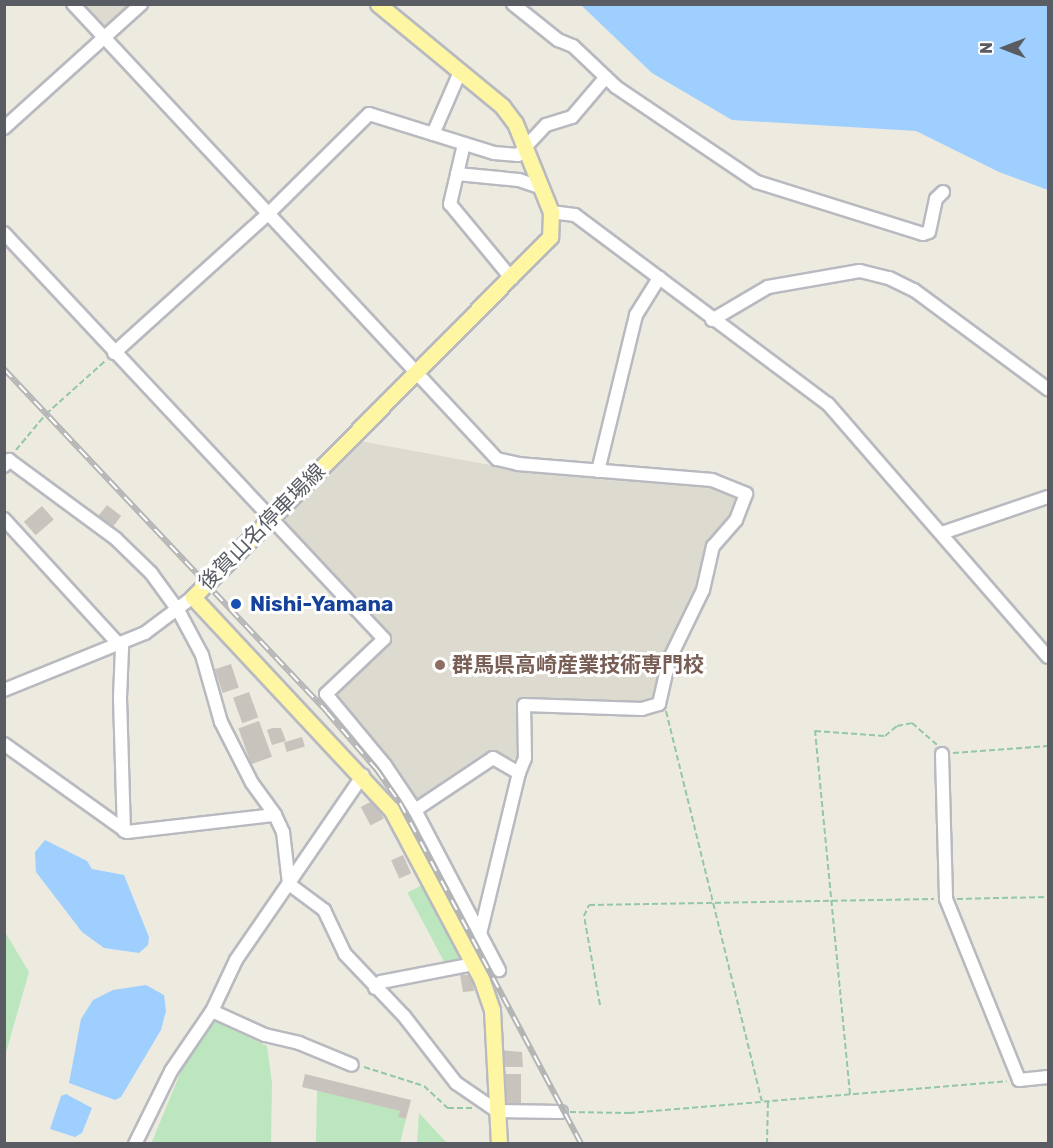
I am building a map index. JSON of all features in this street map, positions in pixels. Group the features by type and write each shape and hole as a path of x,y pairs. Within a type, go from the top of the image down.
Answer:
{"main road":[{"name":"後賀山名停車場線","path":"378,4 502,106 528,149 551,212 550,237 419,373 271,517 193,597 363,775 392,809 474,964 492,1010 496,1038 494,1109 499,1143"}],"street":[{"path":"73,4 497,459 518,464 712,480 746,494 736,519 713,546 703,590 669,660 659,704 642,709 524,705 525,758 519,773 518,787 480,934"},
{"path":"4,128 141,4"},
{"path":"513,4 558,39 573,46 606,77 757,182 923,234 929,231 936,199 943,192"},
{"path":"434,134 460,72"},
{"path":"114,353 268,214 369,114 494,153 518,155 528,149 546,125 572,117 606,77"},
{"path":"464,144 450,204 512,279"},
{"path":"457,174 519,180 542,188"},
{"path":"551,212 575,215 712,320 828,404 1048,657"},
{"path":"4,233 384,639 326,694 385,765 415,810 499,970"},
{"path":"712,320 768,287 860,271 889,278 914,290 1048,389"},
{"path":"598,471 636,315 659,278"},
{"path":"7,463 116,539 152,573 178,610 202,655 221,722 252,783 275,815 283,832 289,884 324,910 345,954 404,1016 456,1083 494,1109 564,1112"},
{"path":"942,533 1048,497"},
{"path":"4,519 120,644 124,831"},
{"path":"4,690 145,633 193,597"},
{"path":"4,744 124,831 275,815"},
{"path":"942,754 946,899 1019,1080 1048,1077"},
{"path":"415,810 493,758 519,773"},
{"path":"135,1143 171,1071 213,1011 236,960 363,775"},
{"path":"375,988 381,982 474,964"},
{"path":"213,1011 265,1035 298,1043 352,1065"}],"path":[{"path":"7,463 46,414 114,353"},
{"path":"659,704 667,712 762,1101"},
{"path":"850,1094 815,731 885,736 897,726 912,723 936,743 942,754 1048,746"},
{"path":"600,1005 584,916 589,905 1048,897"},
{"path":"352,1065 389,1072 424,1086 448,1108 494,1109"},
{"path":"564,1112 629,1113 1019,1080"},
{"path":"766,1143 768,1101"}],"shaded area":[{"path":"80,5 133,5 105,28"},
{"path":"360,441 501,467 709,485 736,496 738,502 703,574 655,698 651,702 573,704 519,699 518,756 515,759 494,754 415,801 381,751 333,696 389,640 282,522"}],"green space":[{"path":"426,883 467,961 449,971 407,893"},
{"path":"5,932 29,972 5,1056"},
{"path":"216,1022 267,1046 272,1083 271,1143 151,1144 198,1030"},
{"path":"317,1090 400,1111 399,1117 406,1119 400,1143 316,1144"},
{"path":"419,1113 447,1143 417,1143"}],"water":[{"path":"581,5 1048,5 1048,190 999,172 916,131 732,120 652,73"},
{"path":"45,840 87,861 92,869 124,875 149,937 148,945 139,953 104,948 82,932 36,872 35,852"},
{"path":"146,985 164,995 166,1011 161,1030 121,1097 115,1100 69,1083 81,1019 93,1000 113,990"},
{"path":"66,1094 92,1108 82,1133 75,1137 50,1129 61,1096"}],"building":[{"path":"107,505 121,516 112,528 98,517"},
{"path":"42,506 54,520 36,535 24,522"},
{"path":"231,664 239,688 223,693 215,669"},
{"path":"249,692 258,717 242,723 233,698"},
{"path":"259,721 272,757 251,764 238,729"},
{"path":"281,728 286,741 272,745 267,730"},
{"path":"302,737 305,747 287,752 284,743"},
{"path":"374,800 384,819 371,826 361,807"},
{"path":"403,855 411,873 399,879 391,860"},
{"path":"460,974 473,976 474,991 463,992"},
{"path":"500,1050 522,1052 523,1067 504,1067"},
{"path":"305,1074 411,1100 406,1119 398,1117 400,1111 302,1087"},
{"path":"506,1074 521,1074 521,1103 506,1103"}],"railway":[{"path":"4,369 327,712 377,770 400,803 581,1144"}],"place":[{"name":"Nishi-Yamana","path":"236,604"},
{"name":"群馬県高崎産業技術専門校","path":"440,665"}]}
